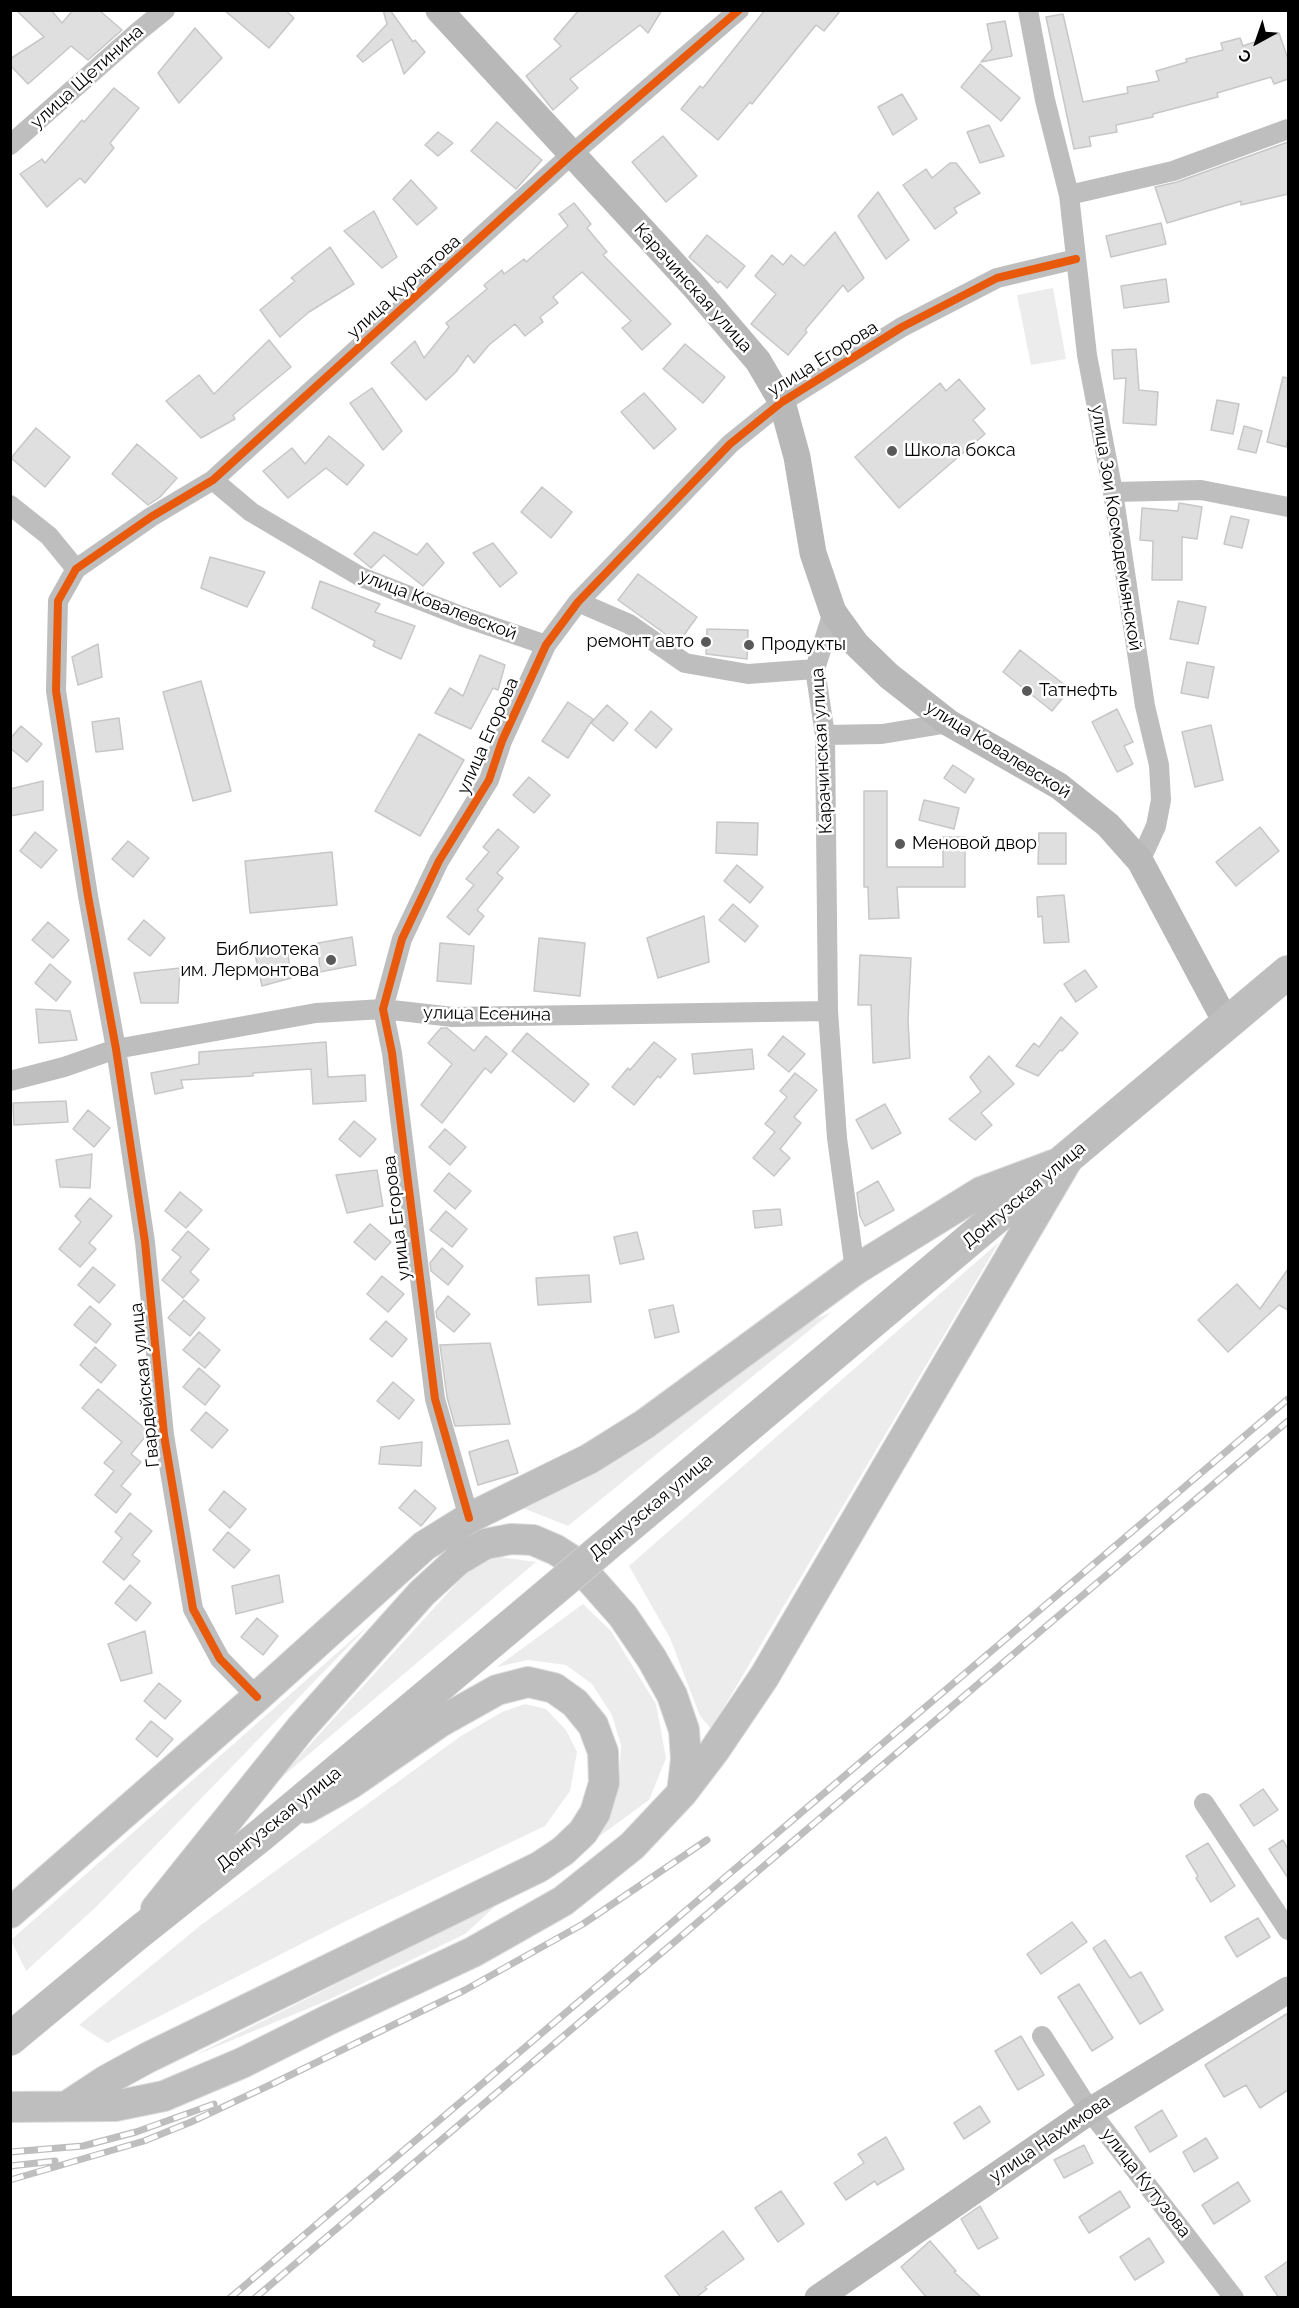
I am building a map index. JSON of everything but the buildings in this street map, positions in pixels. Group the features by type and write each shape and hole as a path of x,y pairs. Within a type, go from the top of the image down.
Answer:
{"highway":[{"name":"Донгузская улица","path":"10,2039 261,1835 1288,972"}],"main road":[{"path":"10,1913 257,1697 423,1546 469,1518 589,1458 645,1424 855,1270 981,1192 1067,1160"},
{"path":"10,2107 115,2106 164,2096 242,2063 473,1952 563,1900 632,1846 682,1793 714,1751 764,1677 1067,1160"},
{"path":"133,1937 316,1711 423,1593 458,1560 485,1544 511,1539 533,1540 556,1550 576,1563 623,1616 652,1659 672,1695 684,1730 686,1759 682,1793"},
{"path":"66,2106 105,2080 147,2058 539,1867 563,1851 583,1832 595,1813 604,1783 603,1752 593,1725 575,1702 554,1688 528,1682 497,1690 440,1722 350,1784 261,1835"}],"street":[{"name":"улица Щетинина","path":"10,146 165,10"},
{"name":"Карачинская улица","path":"439,10 693,285 758,361 782,402 797,457 813,553 833,612 815,669 825,735 828,1011 837,1138 855,1270"},
{"name":"улица Курчатова","path":"76,569 151,517 213,480 571,155 739,10"},
{"name":"улица Зои Космодемьянской","path":"1028,10 1045,100 1069,195 1087,355 1113,492 1144,698 1159,765 1161,800 1156,826 1140,861"},
{"path":"1069,195 1173,171 1288,129"},
{"name":"улица Егорова","path":"469,1518 435,1400 392,1053 382,1009 402,939 439,861 489,780 502,741 546,645 578,602 729,444 782,402 902,327 997,278 1076,259"},
{"name":"улица Ковалевской","path":"213,480 251,512 361,577 461,616 546,645"},
{"path":"1113,492 1201,490 1288,507"},
{"path":"10,505 49,536 76,569"},
{"name":"Гвардейская улица","path":"76,569 58,602 56,691 88,896 116,1050 145,1242 164,1435 193,1610 220,1659 257,1697"},
{"path":"578,602 629,624 685,663 748,674 815,669"},
{"name":"улица Ковалевской","path":"833,612 856,644 889,676 949,723 1034,771 1082,803 1108,825 1140,861"},
{"path":"825,735 882,734 949,723"},
{"path":"1140,861 1227,1024"},
{"name":"улица Есенина","path":"10,1081 116,1050 316,1013 382,1009 453,1017 828,1011"},
{"path":"1204,1803 1288,1930"},
{"name":"улица Нахимова","path":"818,2298 1090,2111 1288,1990"},
{"name":"улица Кутузова","path":"1042,2036 1090,2111 1234,2298"}],"shaded area":[{"path":"1053,288 1066,359 1031,365 1017,295"},
{"path":"999,1242 711,1729 700,1716 670,1638 629,1566"},
{"path":"832,1312 568,1526 523,1508 583,1480 656,1436 808,1322"},
{"path":"493,1556 536,1562 275,1783 465,1574"},
{"path":"583,1604 611,1631 656,1704 666,1758 649,1800 597,1838 610,1817 619,1782 621,1745 612,1715 592,1684 566,1665 528,1660 497,1667"},
{"path":"371,1623 97,1906 26,1971 11,1940"},
{"path":"525,1704 546,1709 566,1730 577,1752 570,1791 545,1826 348,1920 107,2043 79,2025 201,1925 461,1736 502,1712"},
{"path":"500,1902 465,1934 326,2001 191,2057"}],"railway":[{"path":"230,2298 1288,1399"},
{"path":"255,2298 1288,1421"},
{"path":"10,2180 144,2141 191,2122 465,1990 583,1924 707,1840"},
{"path":"10,2152 83,2146 136,2132 214,2104"},
{"path":"10,2166 55,2161"}],"cycle path":[{"path":"257,1697 220,1659 193,1609 164,1435 145,1242 116,1049 88,896 56,691 58,601 76,569 151,517 213,480 571,155 739,10"},
{"path":"469,1518 435,1399 392,1053 383,1009 402,939 439,861 489,780 502,741 546,645 578,602 730,444 782,402 902,327 997,278 1076,259"}],"place":[{"name":"Школа бокса","path":"892,451"},
{"name":"ремонт авто","path":"706,642"},
{"name":"Продукты","path":"749,645"},
{"name":"Татнефть","path":"1027,691"},
{"name":"Меновой двор","path":"900,844"},
{"name":"Библиотека им. Лермонтова","path":"331,960"}]}
